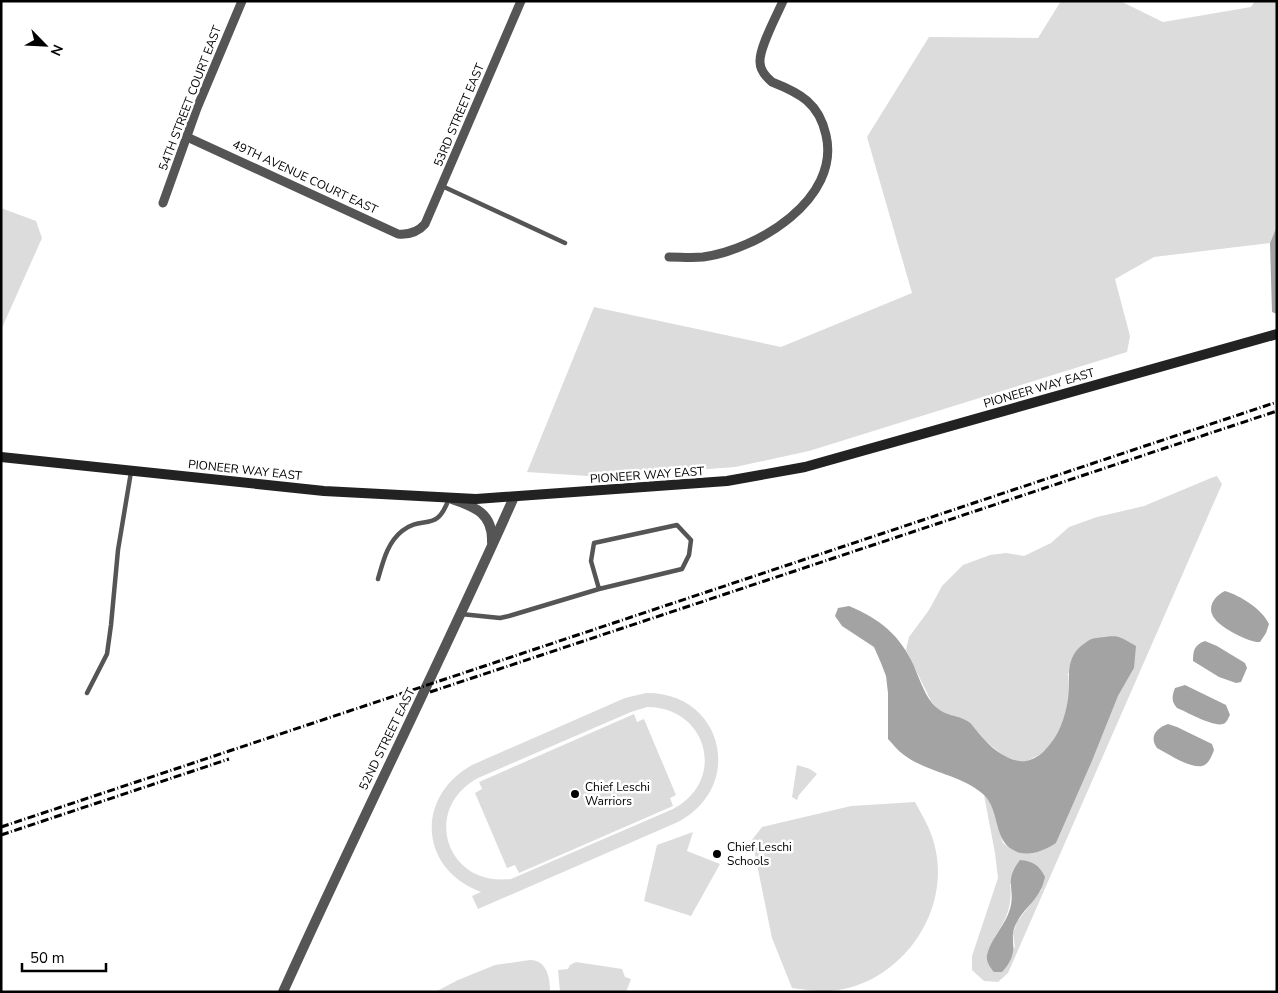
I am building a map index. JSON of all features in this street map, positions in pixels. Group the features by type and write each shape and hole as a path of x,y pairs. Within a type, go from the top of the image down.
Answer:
{"main road":[{"name":"PIONEER WAY EAST","path":"1,457 324,491 449,498 514,497 727,482 788,470 1277,334"}],"street":[{"name":"54TH STREET COURT EAST","path":"163,204 197,108 242,1"},
{"name":"53RD STREET EAST","path":"414,233 425,224 521,1"},
{"path":"669,256 704,257 757,239 800,210 819,185 827,162 828,147 825,130 820,119 804,97 772,82 761,68 760,53 783,1"},
{"name":"49TH AVENUE COURT EAST","path":"187,137 398,234 414,233"},
{"name":"52ND STREET EAST","path":"283,992 514,497"},
{"path":"449,498 473,507 485,515 492,527 492,547"}],"lane":[{"path":"442,186 565,243"},
{"path":"87,693 107,654 118,550 131,471"},
{"path":"378,579 385,554 392,542 402,531 413,525 437,519 442,514 449,498"},
{"path":"461,614 500,618 599,589 682,568 689,555 691,540 677,525 594,543 590,560 599,589"}],"shaded area":[{"path":"1061,1 1120,1 1163,22 1251,7 1255,1 1277,1 1277,226 1270,243 1154,257 1115,279 1130,336 1127,352 809,451 735,467 603,477 527,472 594,307 781,347 912,293 867,137 929,37 1038,38"},
{"path":"1,208 36,221 42,238 1,330"},
{"path":"1277,226 1277,314 1272,312 1270,243"},
{"path":"1217,476 1222,484 1008,973 998,982 984,981 972,970 972,956 998,878 984,795 991,803 1003,843 1014,851 1028,853 1056,843 1118,696 1134,668 1068,673 1069,697 1063,723 1052,743 1041,754 1027,761 1017,761 1004,756 984,740 969,722 940,712 931,701 906,650 909,637 929,610 942,586 963,565 990,555 1006,553 1024,556 1051,543 1069,527 1097,517 1144,506","holes":["1010,884 1042,889 1017,922 1013,933 1015,948 994,938 1008,912 1011,892"]},
{"path":"1225,591 1238,596 1266,618 1269,624 1260,642 1250,640 1223,627 1212,615 1212,603"},
{"path":"849,606 870,616 888,629 902,645 927,695 937,708 969,722 995,750 1013,760 1020,761 1026,761 1041,754 1058,733 1067,706 1070,664 1081,646 1092,639 1114,636 1136,646 1134,668 1118,696 1056,843 1046,849 1029,853 1013,850 1002,839 992,808 983,794 964,782 913,761 888,739 888,693 886,676 881,663 874,647 842,626 835,616 838,608"},
{"path":"1205,641 1245,663 1247,668 1241,682 1236,683 1219,677 1193,661 1193,654 1198,644"},
{"path":"1185,685 1226,705 1230,715 1226,723 1213,723 1177,708 1173,701 1175,688"},
{"path":"646,693 672,697 693,708 708,724 716,744 718,765 713,787 699,806 678,822 478,909 472,896 481,892 460,881 445,867 436,850 432,832 433,813 441,795 453,779 472,765 625,698","holes":["647,707 668,710 684,719 696,732 703,748 705,764 700,781 690,797 673,809 511,879 489,878 470,871 457,859 449,843 446,826 450,808 460,792 478,778 631,712"]},
{"name":"Chief Leschi Warriors","path":"634,714 637,722 644,719 676,795 670,798 673,806 519,873 515,865 507,868 475,793 482,789 479,782"},
{"path":"1168,724 1212,744 1214,750 1206,764 1196,766 1189,764 1157,748 1154,740 1155,733"},
{"path":"797,765 810,769 817,774 797,800 792,797"},
{"path":"915,802 932,837 938,866 937,889 931,911 921,931 908,950 892,965 873,978 852,987 830,991 792,988 772,938 752,840 762,827 851,806"},
{"path":"693,832 687,851 720,864 691,916 644,901 657,845"},
{"path":"1020,860 1035,864 1045,877 1037,897 1021,916 1014,929 1012,957 1002,972 994,972 988,962 987,955 1010,909 1012,874"},
{"path":"530,960 544,966 548,976 550,992 435,992 458,980 495,965"},
{"path":"576,962 622,969 625,977 631,979 626,992 560,992 558,970 568,969 570,965"}],"railway":[{"path":"1,827 1277,402"},
{"path":"430,692 1277,411"},
{"path":"1,835 229,759"}],"place":[{"name":"Chief Leschi Warriors","path":"575,794"},
{"name":"Chief Leschi Schools","path":"717,854"}]}
